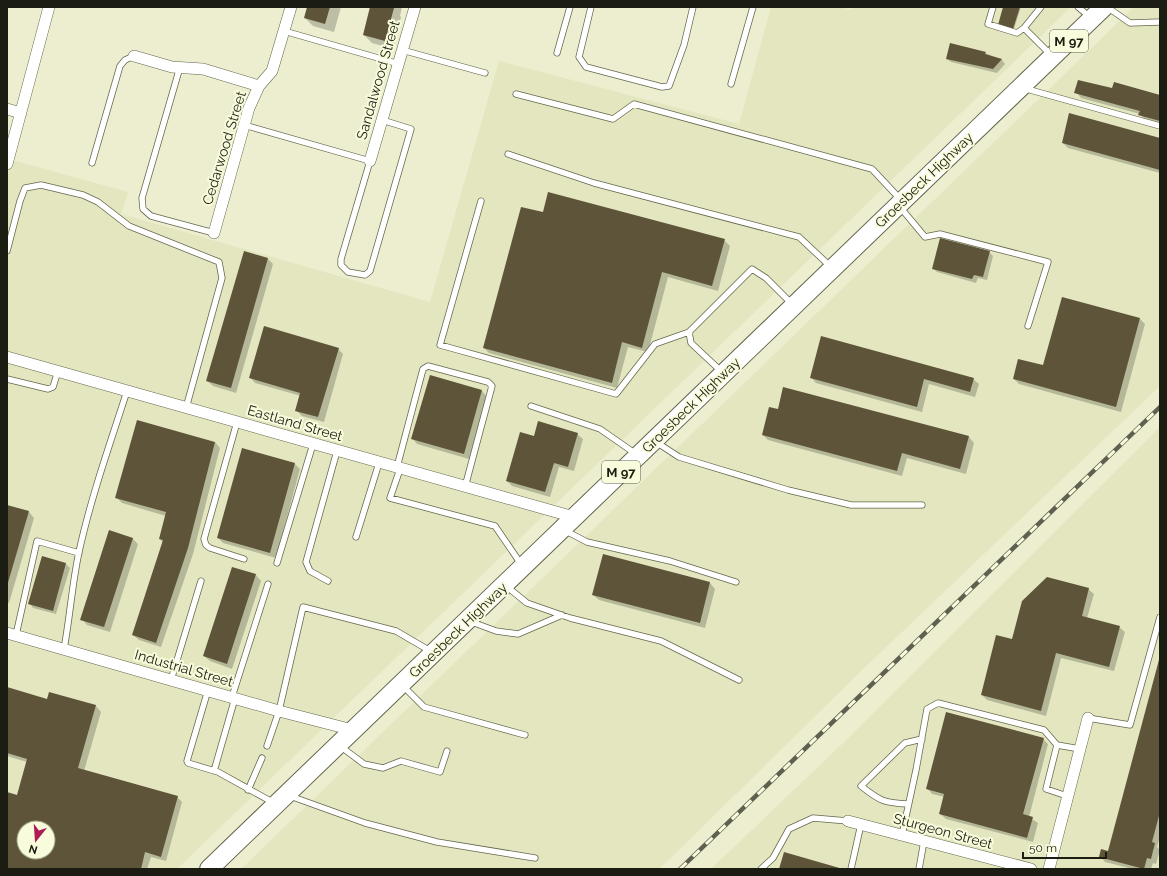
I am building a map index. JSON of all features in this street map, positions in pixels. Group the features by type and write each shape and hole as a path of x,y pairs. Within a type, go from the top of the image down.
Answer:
{"main road":[{"name":"Groesbeck Highway","path":"209,869 1098,13"}],"street":[{"path":"7,164 49,7"},
{"name":"Cedarwood Street","path":"214,233 249,108 259,86 272,71 284,31 289,7"},
{"name":"Sandalwood Street","path":"370,161 415,7"},
{"path":"134,56 180,67 203,69 259,86"},
{"path":"7,109 21,113"},
{"name":"Eastland Street","path":"7,357 398,468 465,488 568,523"},
{"name":"Industrial Street","path":"11,634 279,711 353,730"},
{"path":"1049,869 1088,718"},
{"name":"Sturgeon Street","path":"848,821 1025,868"}],"lane":[{"path":"557,53 570,7"},
{"path":"591,7 578,57 586,66 662,87 670,86 684,45 693,7"},
{"path":"731,84 753,7"},
{"path":"993,7 988,24 1017,33 1024,28 1040,7"},
{"path":"1078,7 1098,13"},
{"path":"1107,7 1130,23 1160,22"},
{"path":"1024,28 1053,56"},
{"path":"284,31 399,64"},
{"path":"402,50 485,73"},
{"path":"92,163 120,66 125,60 134,56"},
{"path":"180,67 142,198 143,209 150,216 214,233"},
{"path":"1021,87 1160,126"},
{"path":"516,94 613,119 634,104 872,169 925,237 940,234 1048,262 1028,326"},
{"path":"244,125 370,161 341,259 341,265 348,272 357,275 365,275 370,271 411,128 382,120"},
{"path":"508,154 594,183 799,237 833,268"},
{"path":"7,251 20,201 26,188 40,185 83,195 98,202 129,226 219,262 222,278 186,408"},
{"path":"481,201 440,345 616,394 655,344 689,332 752,269 766,278 794,306"},
{"path":"689,332 691,343 724,374"},
{"path":"465,488 492,386 488,382 428,366 423,369 390,498 495,526 523,567"},
{"path":"7,378 48,389 53,387 58,371"},
{"path":"64,649 71,615 79,553 94,494 127,390"},
{"path":"531,406 600,429 638,456"},
{"path":"237,422 204,540 206,545 210,548 244,559"},
{"path":"654,441 679,457 788,490 851,505 922,505"},
{"path":"277,563 313,444"},
{"path":"328,581 310,571 306,562 337,451"},
{"path":"356,537 379,463"},
{"path":"568,523 587,542 670,561 736,582"},
{"path":"11,634 37,541 79,553"},
{"path":"171,680 201,581"},
{"path":"214,771 233,698 268,584"},
{"path":"504,585 527,603 562,615 661,641 739,680"},
{"path":"267,746 279,711 302,607 396,630 434,653"},
{"path":"467,621 496,630 518,634 562,615"},
{"path":"1088,718 1130,725 1160,617"},
{"path":"401,684 424,707 525,736"},
{"path":"208,690 187,761 188,763 214,771 248,790 365,823 438,842 535,858"},
{"path":"902,835 927,709 938,703 1044,730 1057,745 1080,749"},
{"path":"908,804 890,803 878,800 861,786 905,743 922,739"},
{"path":"338,745 364,764 383,768 401,761 440,772 447,751"},
{"path":"1057,745 1046,790 1067,796"},
{"path":"248,790 262,758"},
{"path":"761,869 773,858 789,829 813,818 848,821"},
{"path":"851,869 861,824"},
{"path":"920,869 924,841"}],"shaded area":[{"path":"771,7 840,7 851,10 852,7 1071,7 177,869 7,869 7,178 12,160 128,192 121,214 430,302 499,61 739,124"},
{"path":"1134,7 1160,7 1160,386 858,674 659,869 241,869"},
{"path":"1160,427 1160,869 711,869 841,745"}],"building":[{"path":"307,7 330,7 325,24 304,18"},
{"path":"370,7 394,8 385,41 363,35"},
{"path":"1003,7 1020,7 1013,29 998,25"},
{"path":"950,43 986,52 985,54 1002,59 993,69 946,59"},
{"path":"1078,80 1112,88 1114,82 1160,95 1160,121 1138,115 1140,111 1074,93"},
{"path":"1069,113 1160,138 1160,170 1062,143"},
{"path":"548,192 725,239 712,286 662,272 642,348 622,342 612,383 483,348 521,207 543,212"},
{"path":"940,238 990,251 983,277 974,275 972,279 932,269"},
{"path":"244,251 268,258 231,388 206,381"},
{"path":"1062,297 1140,318 1116,407 1013,379 1018,359 1043,365"},
{"path":"264,326 339,348 318,417 295,411 300,393 249,378"},
{"path":"821,336 974,378 970,392 924,379 917,407 810,378"},
{"path":"430,375 482,390 464,454 411,439"},
{"path":"783,387 969,436 960,469 902,453 897,471 762,435 769,407 778,409"},
{"path":"137,420 215,442 188,548 156,643 132,635 163,540 159,539 166,512 115,498"},
{"path":"538,421 578,433 568,467 554,463 545,492 506,481 520,432 534,436"},
{"path":"242,448 295,463 270,553 217,538"},
{"path":"7,505 29,511 7,586"},
{"path":"109,530 133,538 104,627 80,620"},
{"path":"603,554 710,582 700,623 592,595"},
{"path":"42,556 66,563 53,611 28,604"},
{"path":"232,567 256,574 227,664 203,656"},
{"path":"1047,577 1089,588 1082,616 1120,626 1109,667 1056,653 1041,711 981,695 996,635 1012,639 1022,601"},
{"path":"1160,656 1160,812 1152,842 1155,843 1151,859 1147,858 1144,869 1099,857 1101,849 1108,851"},
{"path":"7,687 47,699 49,692 96,705 78,768 178,796 161,857 145,852 141,869 7,869 7,792 17,795 27,759 7,753"},
{"path":"946,712 1044,738 1023,814 1033,817 1027,838 939,814 944,794 926,789"},
{"path":"784,852 843,869 779,869"}],"railway":[{"path":"680,869 1160,407"}]}
